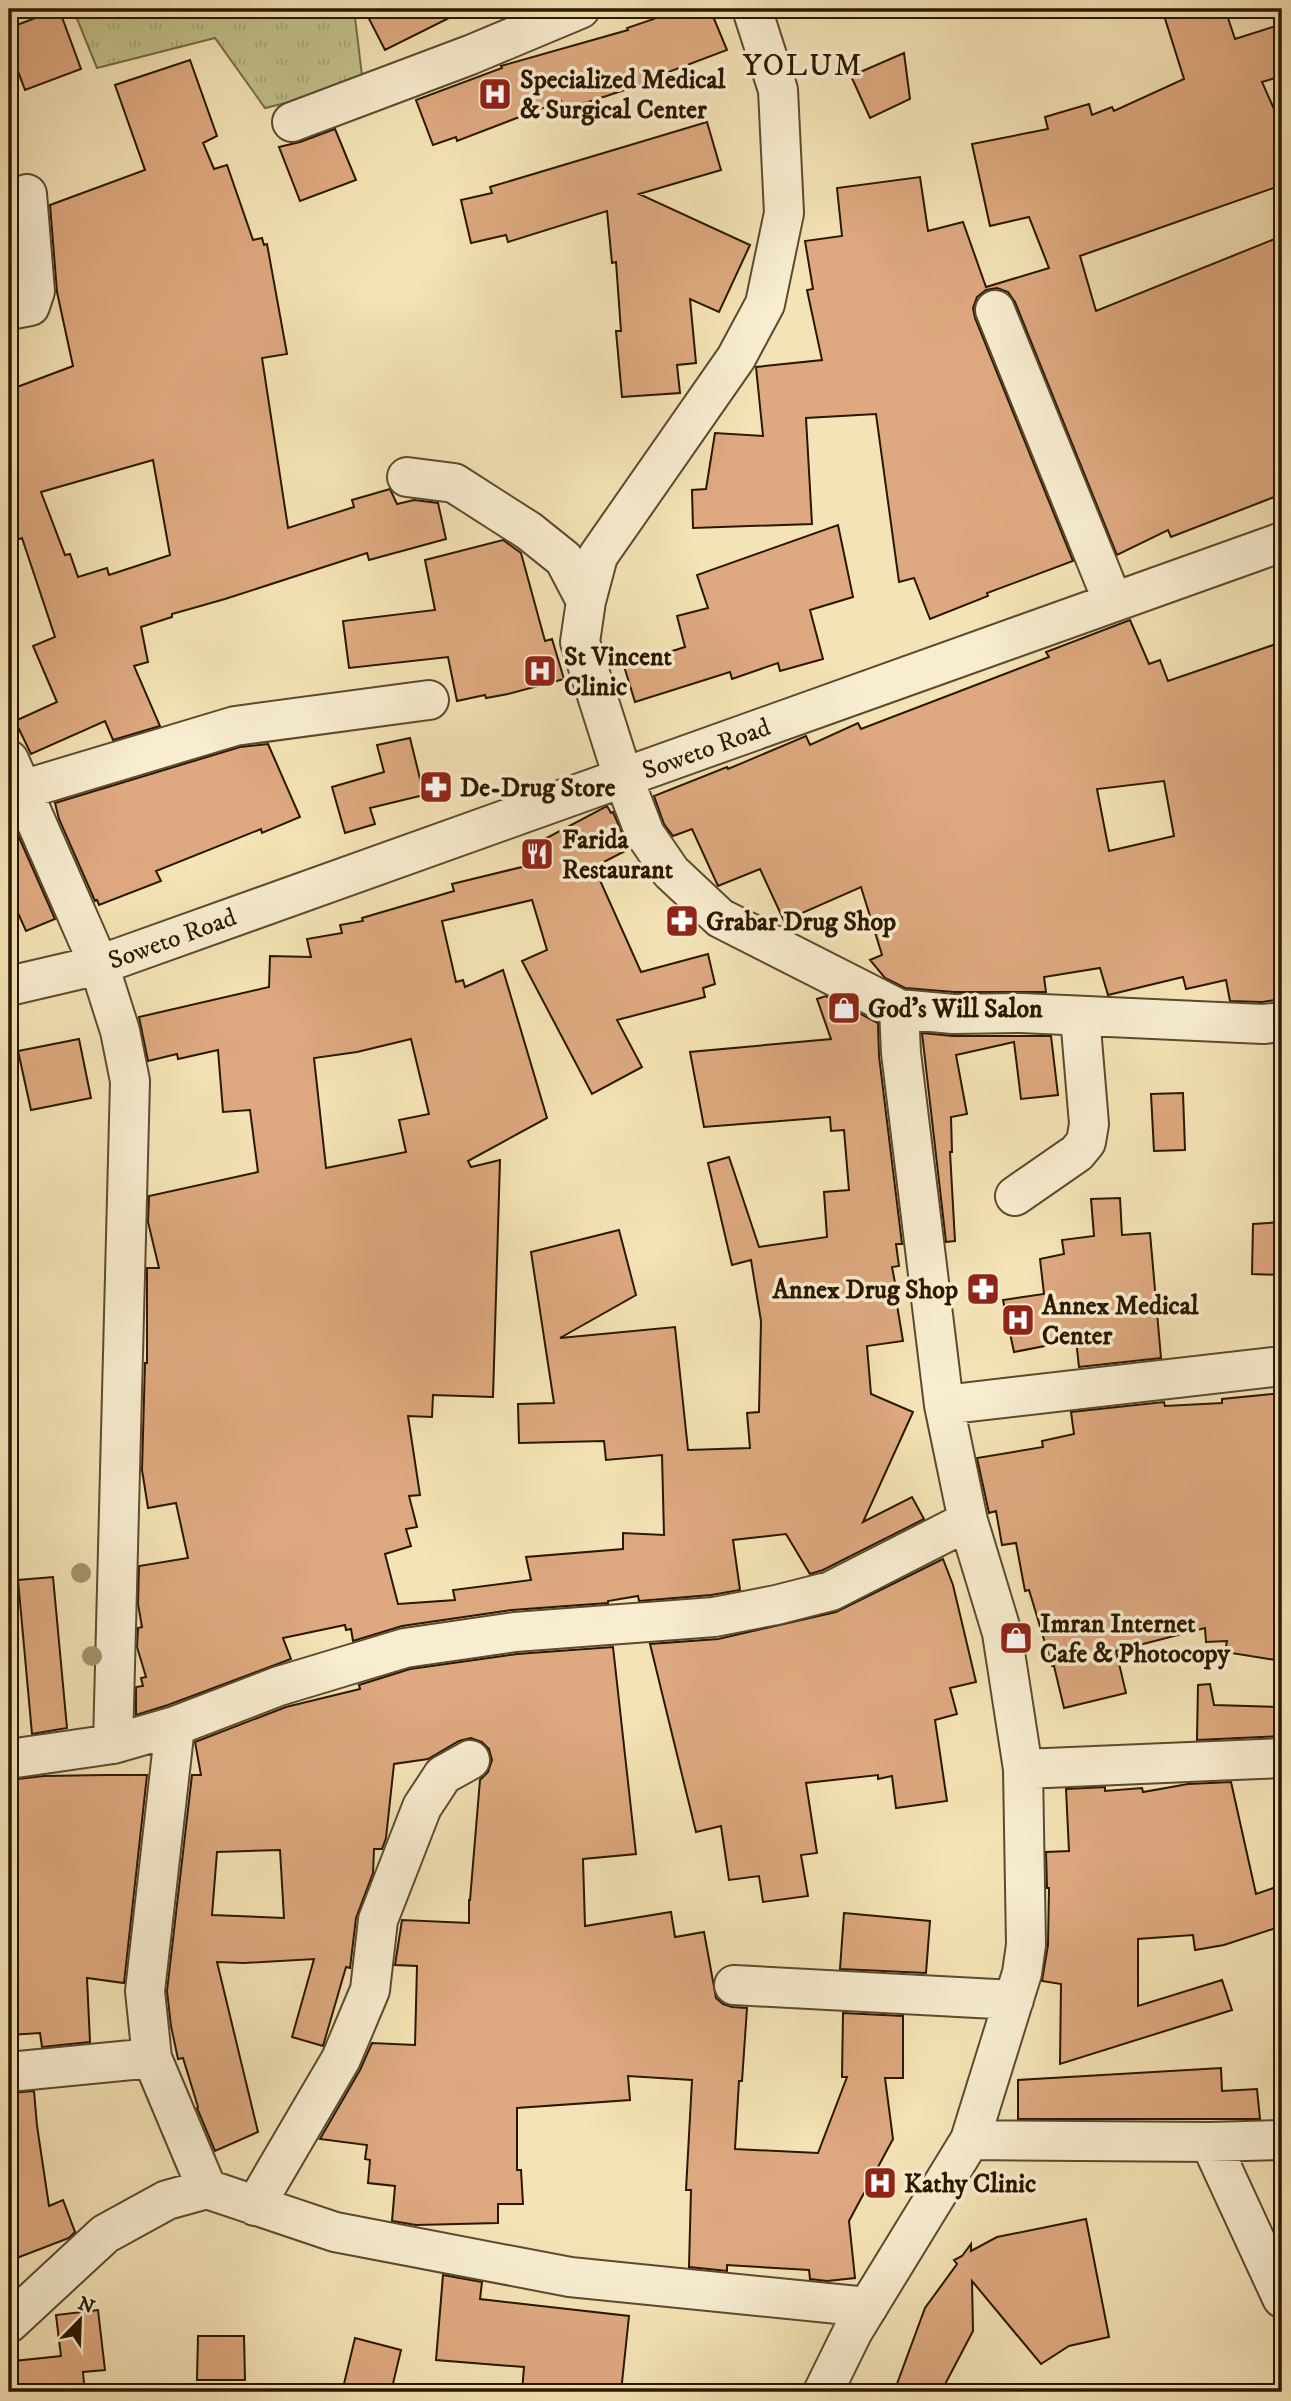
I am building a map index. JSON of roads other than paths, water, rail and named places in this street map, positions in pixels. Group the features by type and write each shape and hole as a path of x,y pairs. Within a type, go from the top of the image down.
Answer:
{"street":[{"path":"292,122 470,55 580,9"},
{"path":"752,9 778,90 784,213 765,304 736,358 598,556 586,601 580,642 623,777 645,834 671,872 720,918 899,1009 953,1014 1263,1024 1282,1022"},
{"path":"9,310 30,306 35,291 27,194"},
{"path":"995,310 1113,603"},
{"path":"407,477 454,483 529,531 564,559 586,601"},
{"name":"Soweto Road","path":"9,986 99,965 1282,542"},
{"path":"113,1744 130,1081 120,1031 99,965 15,775 235,726 429,700"},
{"path":"823,2392 853,2331 970,2140 1022,1973 1026,1945 1023,1769 1002,1633 968,1521 944,1405 901,1053 899,1009"},
{"path":"1015,1196 1077,1153 1086,1142 1089,1124 1080,1016"},
{"path":"944,1405 1282,1366"},
{"path":"9,1759 113,1744 175,1726 279,1686 405,1648 515,1632 714,1617 831,1591 968,1521"},
{"path":"175,1726 145,1991 152,2058 207,2189"},
{"path":"1023,1769 1282,1758"},
{"path":"255,2206 341,2059 351,2036 370,1990 378,1920 422,1807 443,1775 470,1760"},
{"path":"734,1984 1014,2000"},
{"path":"9,2072 152,2058"},
{"path":"970,2140 1282,2140"},
{"path":"1210,2142 1282,2298"},
{"path":"9,2323 105,2234 167,2200 207,2189 335,2232 570,2277 868,2307"}],"place":[{"name":"Specialized Medical & Surgical Center","path":"495,94"},
{"name":"St Vincent Clinic","path":"540,671"},
{"name":"De-Drug Store","path":"436,787"},
{"name":"Farida Restaurant","path":"537,854"},
{"name":"Grabar Drug Shop","path":"682,921"},
{"name":"God's Will Salon","path":"844,1008"},
{"name":"Annex Drug Shop","path":"983,1289"},
{"name":"Annex Medical Center","path":"1018,1320"},
{"name":"Imran Internet Cafe & Photocopy","path":"1016,1638"},
{"name":"Kathy Clinic","path":"880,2183"}],"district":[{"name":"YOLUM","path":"803,65"}]}
